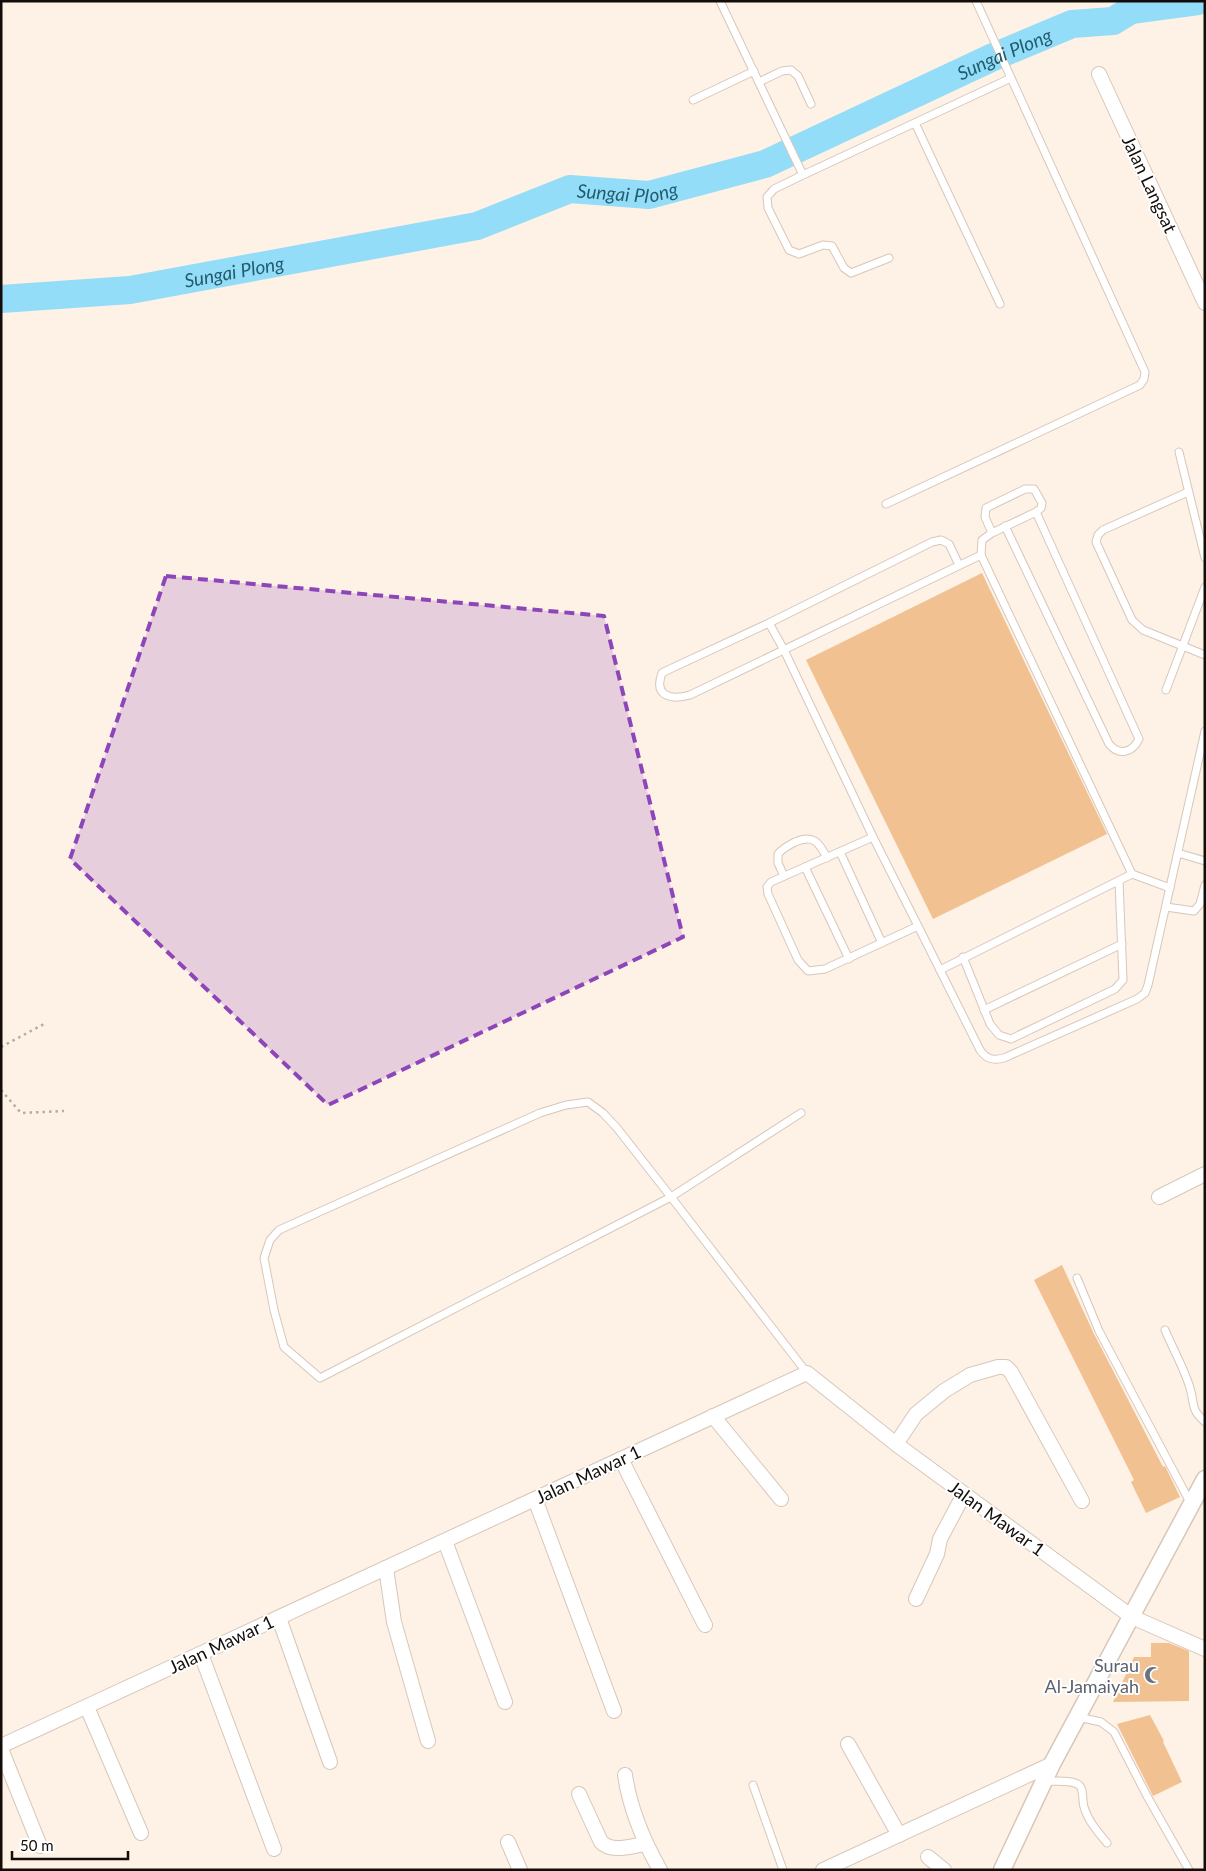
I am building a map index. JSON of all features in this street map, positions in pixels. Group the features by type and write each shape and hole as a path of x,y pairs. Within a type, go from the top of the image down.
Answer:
{"street":[{"name":"Jalan Langsat","path":"1099,74 1203,296"},
{"path":"1159,1197 1205,1174"},
{"path":"896,1444 916,1414 944,1391 970,1375 998,1367 1006,1367 1011,1372 1082,1501"},
{"name":"Jalan Mawar 1","path":"1,1748 807,1373 896,1444 1132,1617 1205,1649"},
{"path":"713,1416 781,1499"},
{"path":"621,1459 705,1625"},
{"path":"1002,1870 1052,1764 1205,1479"},
{"path":"916,1599 937,1554 940,1539 964,1494"},
{"path":"535,1499 614,1711"},
{"path":"445,1541 506,1702"},
{"path":"386,1568 394,1622 428,1741"},
{"path":"279,1618 330,1762"},
{"path":"201,1654 274,1848"},
{"path":"86,1707 141,1833"},
{"path":"848,1744 899,1835"},
{"path":"1,1748 40,1846"},
{"path":"823,1870 1052,1764"},
{"path":"626,1775 628,1797 645,1844 660,1870"},
{"path":"578,1794 601,1842 606,1847 613,1848 645,1844"},
{"path":"508,1842 520,1870"},
{"path":"928,1857 944,1870"}],"lane":[{"path":"720,1 803,175"},
{"path":"886,504 1140,386 1144,379 1145,372 976,1"},
{"path":"759,82 782,71 791,70 798,76 812,104"},
{"path":"693,100 754,71"},
{"path":"889,258 851,273 844,268 832,246 823,245 799,254 790,250 768,208 767,197 774,190 803,175 1011,78"},
{"path":"915,123 1000,304"},
{"path":"1179,452 1205,558"},
{"path":"992,533 985,517 986,508 1025,489 1034,489 1042,503 1041,508 982,540 981,555 1132,874 1170,888"},
{"path":"1188,492 1103,530 1096,538 1097,545 1132,620 1143,630 1205,655"},
{"path":"1005,526 1109,744 1115,751 1122,752 1135,746 1139,739 1036,512"},
{"path":"960,566 949,544 941,540 932,542 769,623 662,673 659,680 660,688 665,695 671,698 690,695 960,566 981,555"},
{"path":"1166,690 1205,588"},
{"path":"769,623 784,650 873,838 980,1050 988,1058 998,1060 1137,999 1145,993 1205,731"},
{"path":"784,876 778,863 778,854 783,848 803,838 813,840 821,846 827,858"},
{"path":"873,838 771,882 767,887 768,894 802,966 808,971 826,969 918,926"},
{"path":"840,852 882,943"},
{"path":"1178,853 1205,861"},
{"path":"805,867 849,959"},
{"path":"940,970 1132,874"},
{"path":"963,957 990,1024 999,1035 1011,1039 1115,988 1123,980 1119,881"},
{"path":"1166,907 1194,911 1200,904 1205,885"},
{"path":"984,1010 1122,944"},
{"path":"801,1113 671,1197 320,1378 284,1348 274,1310 264,1258 270,1240 279,1230 540,1114 566,1105 588,1102 603,1113 616,1128 671,1197 807,1373"},
{"path":"1077,1278 1099,1331 1192,1505"},
{"path":"1165,1330 1191,1389 1192,1402 1196,1414 1205,1422"},
{"path":"1078,1717 1101,1722 1114,1732 1188,1870"},
{"path":"1044,1782 1068,1782 1081,1787 1083,1806 1089,1820 1106,1843"},
{"path":"752,1785 783,1870"}],"path":[{"path":"1,1047 44,1024"},
{"path":"1,1090 21,1113 64,1111"}],"highlighted area":[{"path":"166,576 604,616 683,937 328,1105 70,859"}],"building":[{"path":"982,573 1107,834 933,919 806,660"},
{"path":"1062,1265 1094,1334 1180,1497 1146,1513 1131,1482 1134,1480 1034,1280"},
{"path":"1151,1643 1169,1643 1189,1651 1189,1701 1113,1702 1134,1657 1151,1657"},
{"path":"1150,1715 1182,1782 1153,1796 1117,1724"}],"waterway":[{"name":"Sungai Plong","path":"1,299 130,290 477,226 570,189 649,195 765,164 991,58 1072,24 1113,21 1131,10 1198,1"}],"place":[{"name":"Surau Al-Jamaiyah","path":"1153,1675"}]}
